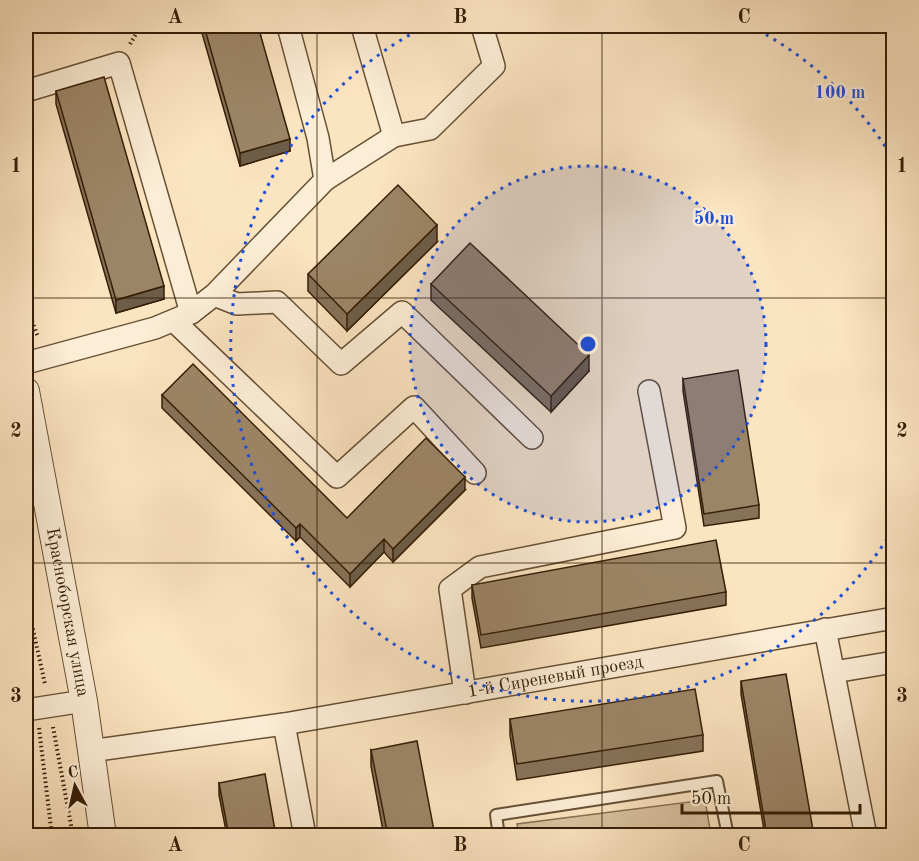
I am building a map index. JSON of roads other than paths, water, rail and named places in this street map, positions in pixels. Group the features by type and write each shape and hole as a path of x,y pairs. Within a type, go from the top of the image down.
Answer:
{"street":[{"path":"288,26 318,138 324,180"},
{"path":"362,26 394,136"},
{"path":"26,363 155,328 182,317 214,295 324,180 394,136 430,129 494,66 482,26"},
{"path":"26,90 119,63 182,317 337,477 414,407 475,473"},
{"path":"214,295 237,304 277,302 341,364 402,312 532,438"},
{"name":"Красноборская улица","path":"26,391 84,701 103,836"},
{"path":"465,693 450,589 480,567 675,528 649,391"},
{"name":"1-й Сиреневый проезд","path":"90,751 284,724 894,618"},
{"path":"825,629 867,836"},
{"path":"834,672 894,662"},
{"path":"31,710 84,701"},
{"path":"284,724 305,836"}],"lane":[{"path":"499,836 495,815 717,781 728,836"}]}
